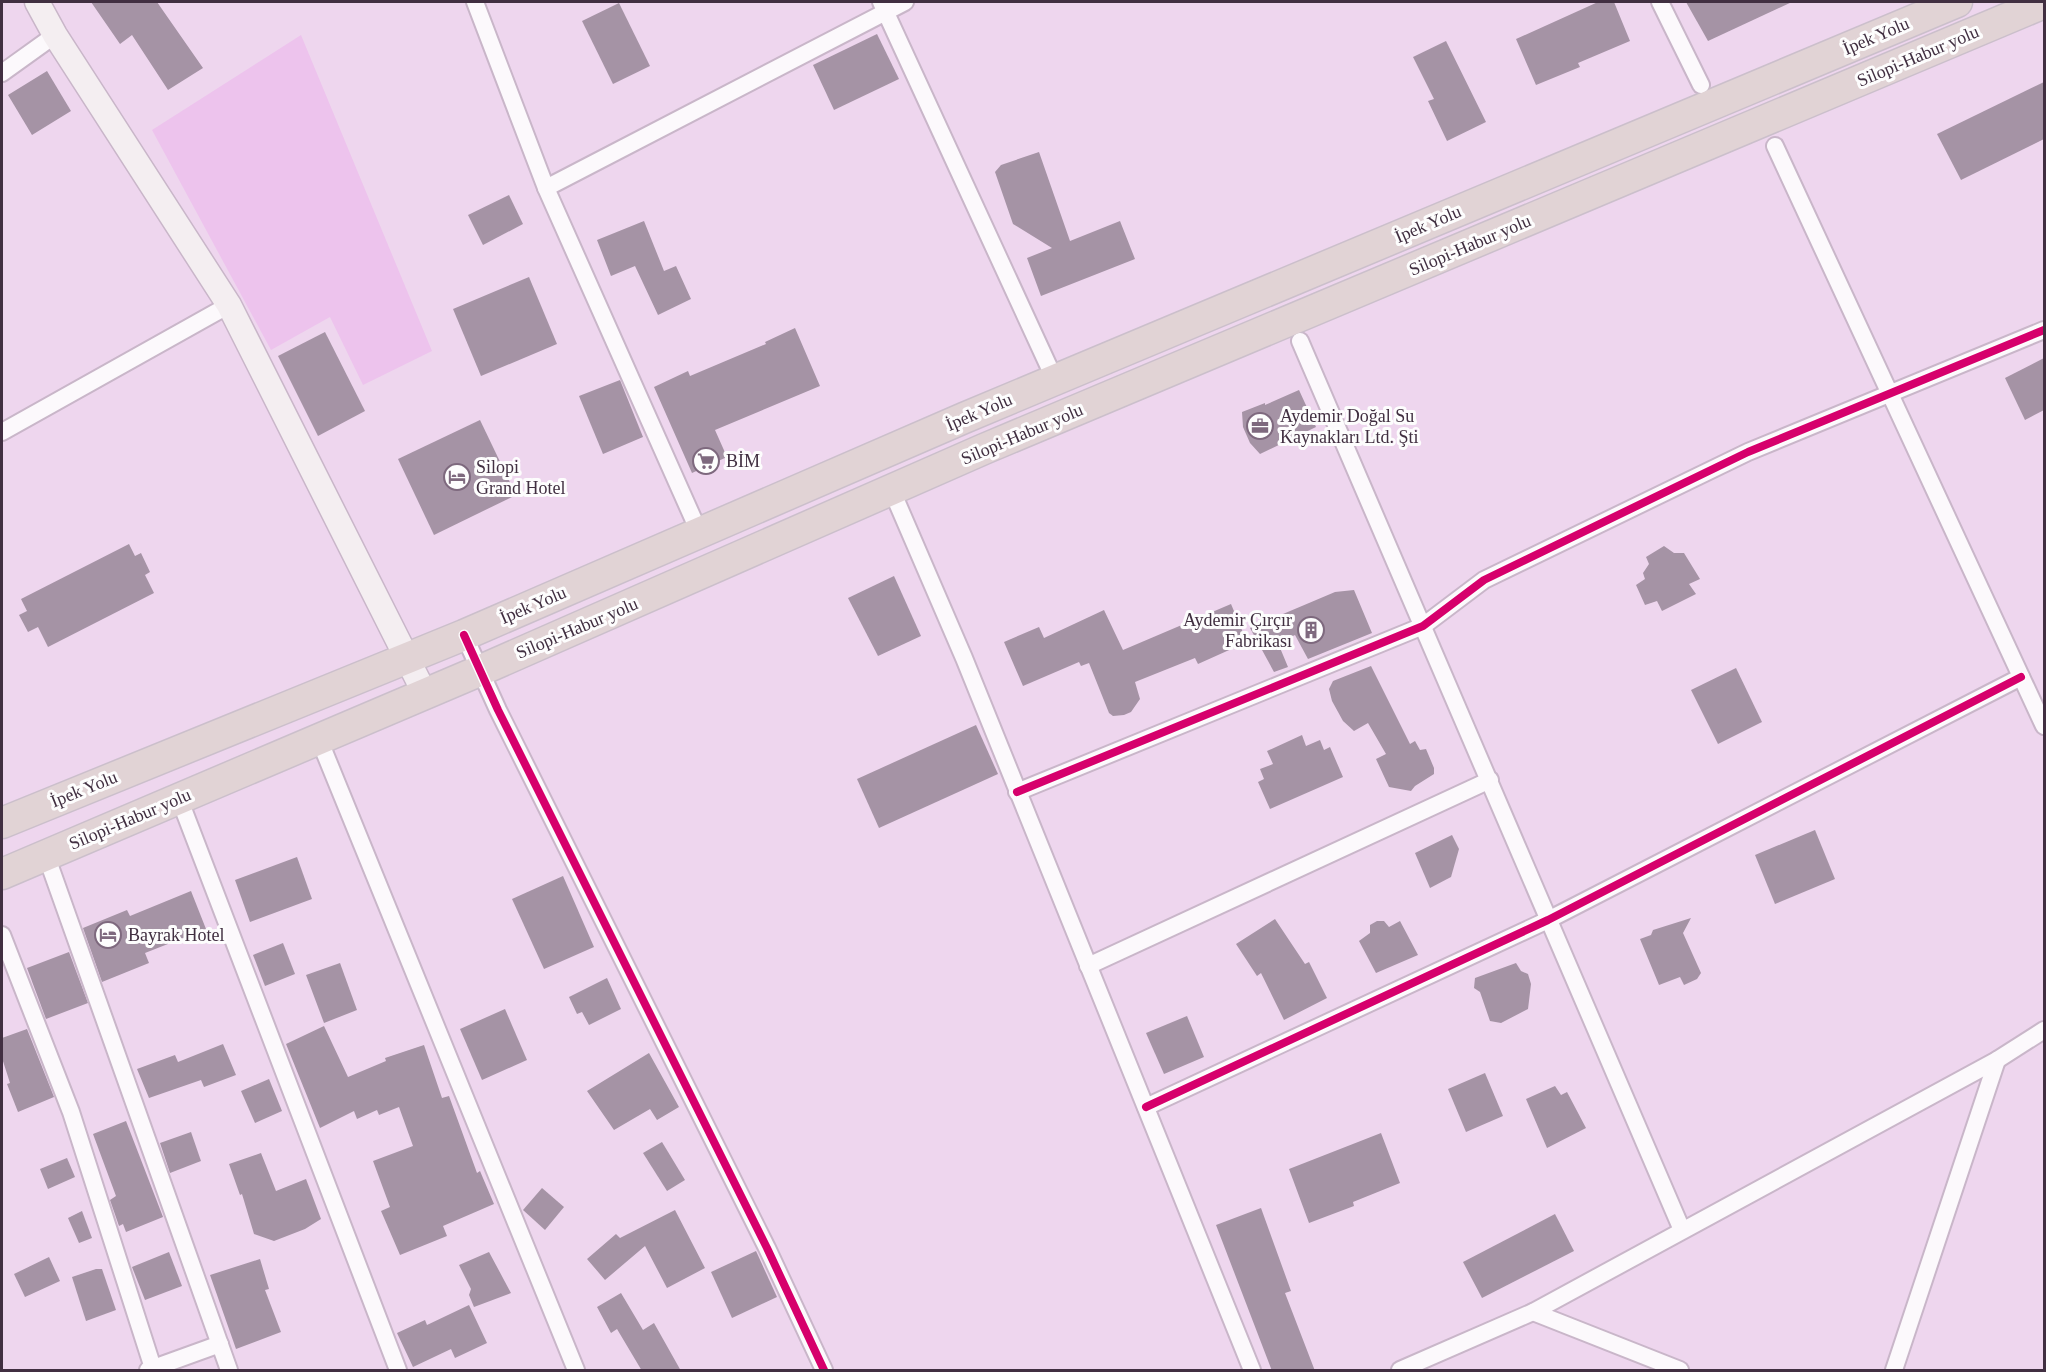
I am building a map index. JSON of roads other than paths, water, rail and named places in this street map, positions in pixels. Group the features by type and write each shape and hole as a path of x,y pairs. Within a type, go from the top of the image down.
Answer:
{"highway":[{"name":"İpek Yolu","path":"2,823 464,635 1055,380 1957,2"},
{"name":"Silopi-Habur yolu","path":"2,873 426,694 995,444 2044,3"}],"street":[{"path":"38,2 55,35 229,304 426,694"},
{"path":"475,2 546,188 700,534"},
{"path":"546,188 883,6 905,2"},
{"path":"1660,2 1701,85"},
{"path":"883,6 1055,380"},
{"path":"2,73 55,35"},
{"path":"1775,146 2044,726"},
{"path":"2,432 229,304"},
{"path":"1017,792 1423,626 1484,580 1748,452 2044,330"},
{"path":"1300,341 1682,1230"},
{"path":"892,491 964,658 1252,1371"},
{"path":"464,635 479,671 767,1248 824,1371"},
{"path":"1146,1107 1548,920 2021,676"},
{"path":"319,739 576,1371"},
{"path":"1088,966 1490,780"},
{"path":"180,798 398,1371"},
{"path":"46,855 229,1371"},
{"path":"2,935 71,1112 150,1369 220,1344"},
{"path":"1400,1371 1533,1312 1997,1060 2044,1030"},
{"path":"1894,1371 1997,1060"},
{"path":"1533,1312 1680,1371"}],"place":[{"name":"Aydemir Doğal Su Kaynakları Ltd. Şti","path":"1260,426"},
{"name":"BİM","path":"706,461"},
{"name":"Silopi Grand Hotel","path":"457,477"},
{"name":"Aydemir Çırçır Fabrikası","path":"1311,630"},
{"name":"Bayrak Hotel","path":"108,935"}]}
